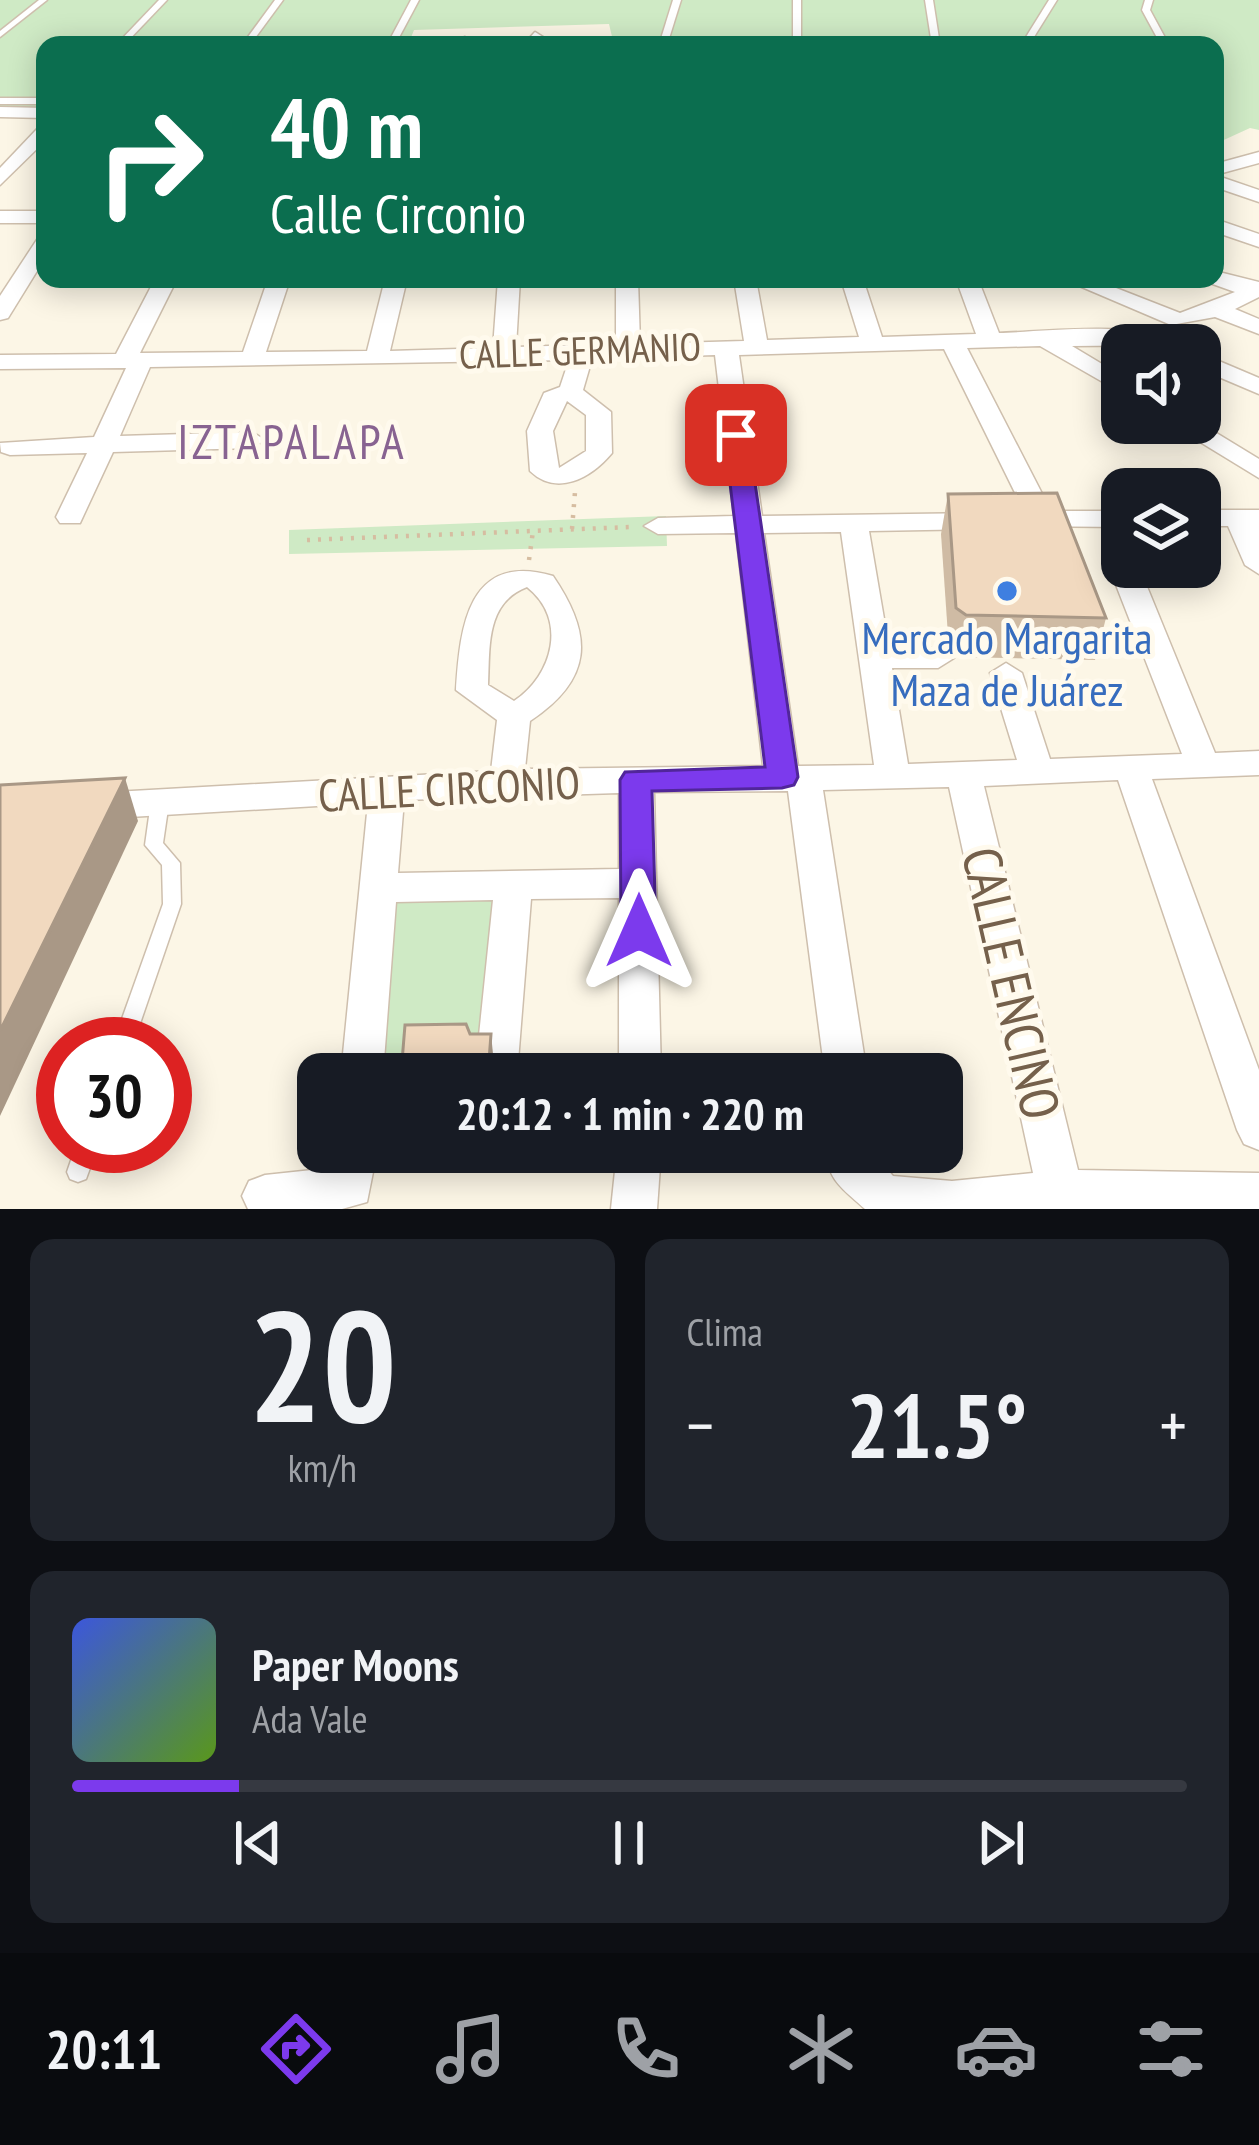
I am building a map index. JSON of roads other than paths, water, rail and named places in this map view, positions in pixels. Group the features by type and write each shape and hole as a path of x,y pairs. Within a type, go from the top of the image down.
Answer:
{"street":[{"path":"0,112 36,121"},
{"path":"0,179 36,133"},
{"path":"1224,167 1259,157"},
{"path":"1224,185 1259,196"},
{"path":"0,217 36,218"},
{"path":"1224,228 1259,241"},
{"path":"0,313 36,256"},
{"path":"1224,280 1256,290"},
{"path":"70,517 104,445 162,288"},
{"path":"252,360 276,288"},
{"path":"377,358 394,288"},
{"path":"505,352 509,288"},
{"path":"626,288 628,347"},
{"path":"747,288 756,345"},
{"path":"855,288 872,343"},
{"path":"970,288 990,340"},
{"path":"1097,288 1179,320 1216,310 1256,290"},
{"path":"1216,310 1259,327"},
{"path":"1044,338 1101,373"},
{"name":"CALLE GERMANIO","path":"0,362 377,358 628,347 1101,338"},
{"path":"952,341 1042,520"},
{"path":"726,346 746,524 842,1053"},
{"path":"570,392 599,412 599,453 576,475 554,477 544,471 540,431 553,398 570,392 581,366 580,349"},
{"path":"1221,369 1259,387"},
{"path":"10,447 252,440"},
{"path":"1216,444 1259,470"},
{"path":"1249,518 1259,565"},
{"path":"658,526 1101,519"},
{"path":"854,523 893,777"},
{"path":"526,578 543,582 561,610 571,639 563,671 538,702 514,716 472,690 476,634 484,602 501,583 526,578"},
{"path":"1132,588 1203,765"},
{"path":"876,658 938,658"},
{"path":"1006,673 1038,772"},
{"path":"507,782 514,716"},
{"name":"CALLE CIRCONIO","path":"66,808 507,782 893,777 1259,763"},
{"path":"1130,769 1259,1130"},
{"name":"CALLE ENCINO","path":"964,775 1060,1191"},
{"path":"636,780 640,1053"},
{"path":"364,1053 387,789"},
{"path":"378,888 638,883"},
{"path":"498,1053 513,885"},
{"path":"265,1196 351,1187 353,1173"},
{"path":"634,1209 637,1173"},
{"path":"859,1173 883,1196 952,1202 1060,1191 1259,1194"}],"lane":[{"path":"0,35 44,0"},
{"path":"129,36 163,0"},
{"path":"253,36 279,0"},
{"path":"396,36 415,0"},
{"path":"666,36 677,0"},
{"path":"797,0 797,36"},
{"path":"928,0 934,36"},
{"path":"1031,36 1053,0"},
{"path":"1149,0 1146,10 1160,36"},
{"path":"0,101 36,101"},
{"path":"132,1017 172,904 171,863 154,844 160,802"}],"place":[{"name":"Mercado Margarita Maza de Juárez","path":"1007,591"}],"district":[{"name":"IZTAPALAPA","path":"292,441"}]}
